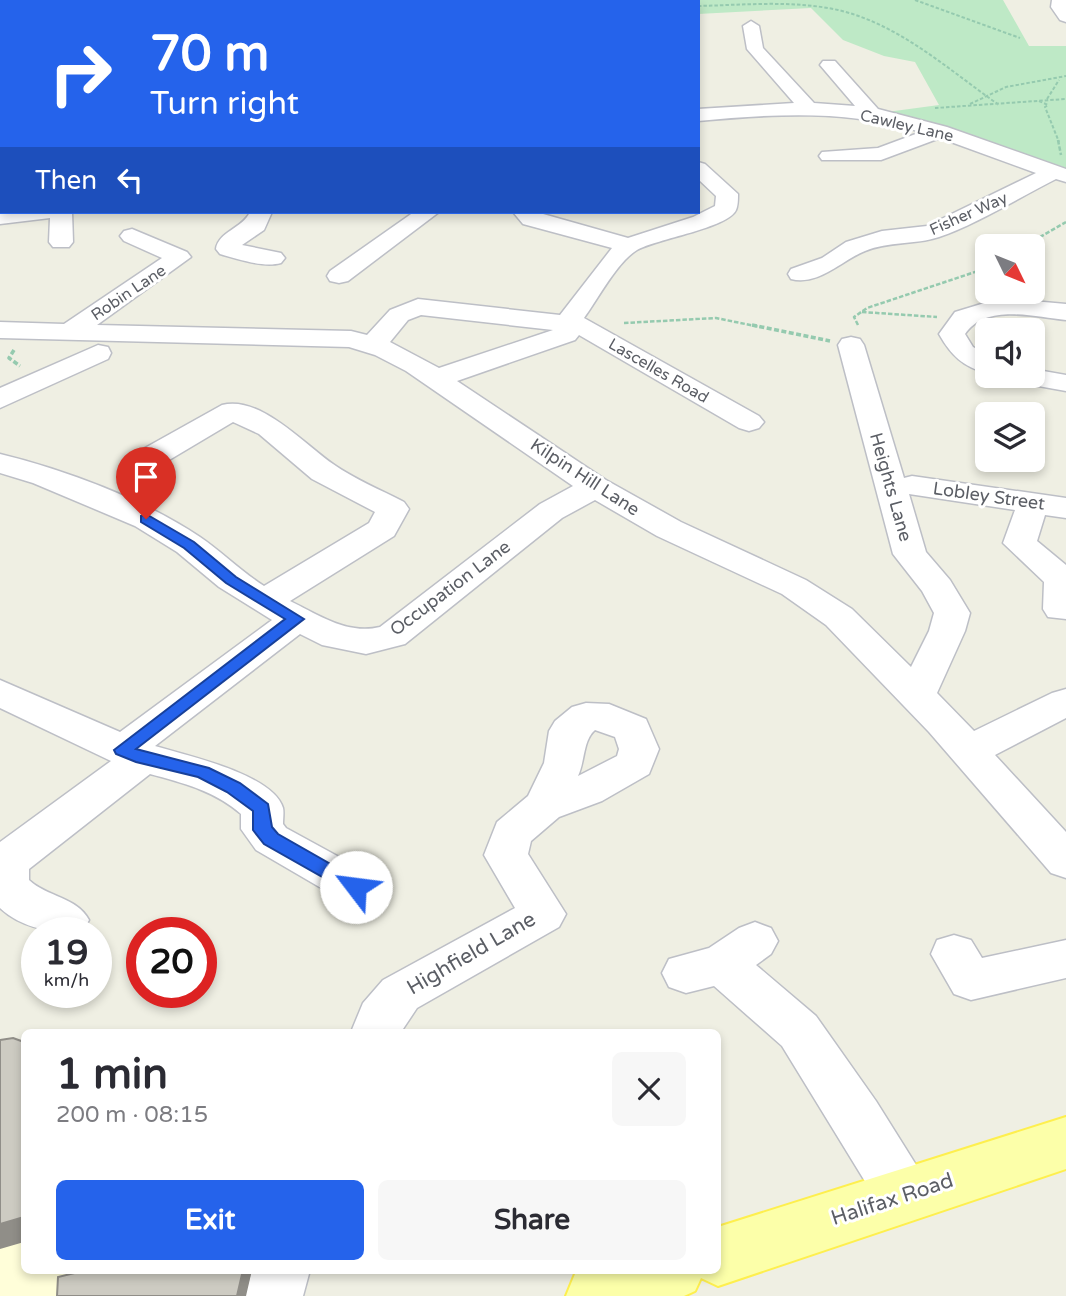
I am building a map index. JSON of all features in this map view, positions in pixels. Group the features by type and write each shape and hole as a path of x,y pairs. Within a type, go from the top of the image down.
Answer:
{"main road":[{"name":"Halifax Road","path":"721,1255 1066,1143"},
{"path":"597,1296 662,1274"}],"street":[{"path":"1060,0 1059,6 1066,17"},
{"path":"751,26 755,49 808,109"},
{"path":"829,65 872,114"},
{"name":"Cawley Lane","path":"700,115 808,109 872,114 978,142 1060,174"},
{"path":"843,158 881,154 940,131"},
{"path":"438,378 566,334 615,257 629,245 701,222 726,209 727,194 700,170"},
{"name":"Fisher Way","path":"774,267 797,283 854,247 882,238 932,233 1060,174"},
{"path":"0,217 28,214"},
{"path":"61,214 61,242"},
{"path":"260,214 256,225 228,244 228,250 273,258"},
{"path":"339,276 425,214"},
{"path":"526,214 531,219 629,245"},
{"name":"Robin Lane","path":"69,332 179,257 132,236"},
{"path":"975,358 963,352 952,334 962,319 1001,306 1066,312"},
{"path":"372,346 399,315 418,307 574,325"},
{"name":"Lascelles Road","path":"574,325 749,422"},
{"name":"Kilpin Hill Lane","path":"14,331 351,339 416,365 594,487 669,529 806,595 839,617 917,694 1066,860"},
{"name":"Heights Lane","path":"851,345 910,554 938,587 952,613 947,631 917,694"},
{"path":"0,399 98,353"},
{"path":"1045,379 1066,383"},
{"path":"59,917 22,901 6,886 7,869 13,856 133,754 280,610 382,529 393,509 323,472 269,428 225,408 151,458 135,434"},
{"name":"Occupation Lane","path":"0,463 44,476 146,519 189,545 231,580 280,610 335,638 366,642 392,636 551,511 594,487"},
{"name":"Lobley Street","path":"912,485 1050,505"},
{"path":"1050,505 1020,544 1061,579 1061,609"},
{"path":"0,693 133,754 203,772 233,788 262,808 262,830 271,839 356,887"},
{"path":"969,751 1066,702"},
{"name":"Highfield Lane","path":"377,1029 380,1018 400,994 543,914 506,855 512,834 544,806"},
{"path":"954,954 971,980 1066,959"},
{"path":"721,959 799,1031 904,1195"},
{"path":"274,1296 280,1274"}],"path":[{"path":"915,0 1020,38"},
{"path":"700,6 796,6 838,10 887,28 999,105"},
{"path":"967,106 1006,87 1066,76"},
{"path":"1047,99 1060,79"},
{"path":"930,109 1066,99"},
{"path":"1035,100 1048,105 1045,107 1062,152 1060,174"},
{"path":"1045,234 1066,222"},
{"path":"574,325 716,318 851,345 867,343 854,317 861,312 975,272"},
{"path":"861,312 962,319"},
{"path":"14,331 9,358 26,370 50,375"}],"shaded area":[{"path":"700,0 1003,0 1029,46 1066,46 1066,168 1054,172 872,114 939,105 915,62 884,56 843,40 811,8 700,14"},
{"path":"0,1052 21,1060 21,1274 270,1274 263,1296 0,1296"}],"building":[{"path":"13,1038 21,1041 21,1218 0,1224 0,1040"},
{"path":"70,1274 242,1274 237,1296 57,1296 58,1277"}],"route":[{"path":"146,519 189,545 231,580 264,602 296,619 122,750 216,778 262,808 262,830 271,839 356,887"}]}
